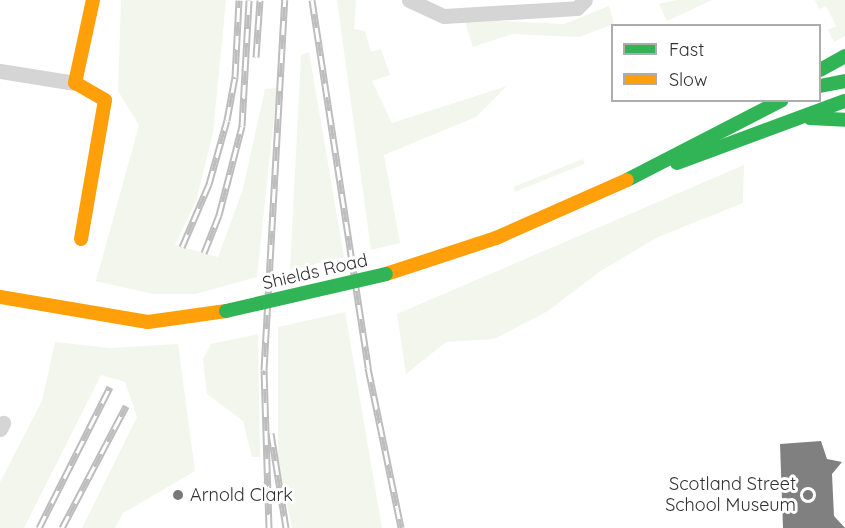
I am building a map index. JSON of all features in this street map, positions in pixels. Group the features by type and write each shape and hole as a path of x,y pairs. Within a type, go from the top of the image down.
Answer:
{"street":[{"path":"75,83 93,0"},
{"path":"409,0 444,16 577,8 585,0"},
{"path":"821,69 845,56"},
{"path":"0,71 75,83 105,100 81,239"},
{"path":"821,86 845,81"},
{"name":"Shields Road","path":"0,297 148,322 226,311 386,274 496,238 625,181 845,101"},
{"name":"Shields Road","path":"625,181 773,103"},
{"path":"795,118 845,120"}],"shaded area":[{"path":"121,0 226,0 213,133 196,201 175,245 218,257 243,189 265,89 277,88 257,277 195,294 153,294 96,281 139,125 118,91"},
{"path":"337,0 356,0 354,29 365,31 371,52 381,49 390,75 372,81 392,123 507,86 476,117 384,155 400,243 371,250"},
{"path":"677,0 712,0 667,21 659,4"},
{"path":"815,0 845,0 845,36 834,42 828,30 836,26 826,6 819,9"},
{"path":"609,6 614,24 579,37 512,34 473,47 464,19 564,24"},
{"path":"309,52 344,257 290,270 301,55"},
{"path":"583,159 585,164 515,192 513,187"},
{"path":"744,165 743,203 658,237 599,272 548,311 494,339 446,342 406,374 397,314"},
{"path":"345,312 382,528 292,528 278,461 278,327"},
{"path":"258,334 260,457 252,457 243,421 207,394 203,359 211,344"},
{"path":"55,342 110,348 178,344 195,471 123,513 115,528 82,528 137,417 125,382 101,375 24,528 0,528 0,482 42,401"}],"building":[{"name":"Scotland Street School Museum","path":"821,441 827,459 842,462 832,474 834,516 845,528 783,528 780,444"}],"railway":[{"path":"182,247 209,184 227,120 235,77 239,0"},
{"path":"204,253 219,215 242,126 249,0"},
{"path":"256,57 260,0"},
{"path":"269,528 264,370 285,0"},
{"path":"312,0 368,368 401,528"},
{"path":"39,528 110,387"},
{"path":"62,528 126,406"},
{"path":"271,433 286,528"}],"traffic: fast":[{"path":"821,69 845,56"},
{"path":"821,86 845,81"},
{"path":"677,163 845,101"},
{"path":"627,180 778,102"},
{"path":"810,118 845,120"},
{"path":"226,311 386,274"}],"traffic: slow":[{"path":"81,239 105,100 75,83 93,0"},
{"path":"386,274 496,238 627,180"},
{"path":"0,297 148,322 226,311"}],"place":[{"name":"Arnold Clark","path":"178,495"},
{"name":"Scotland Street School Museum","path":"808,495"}]}
